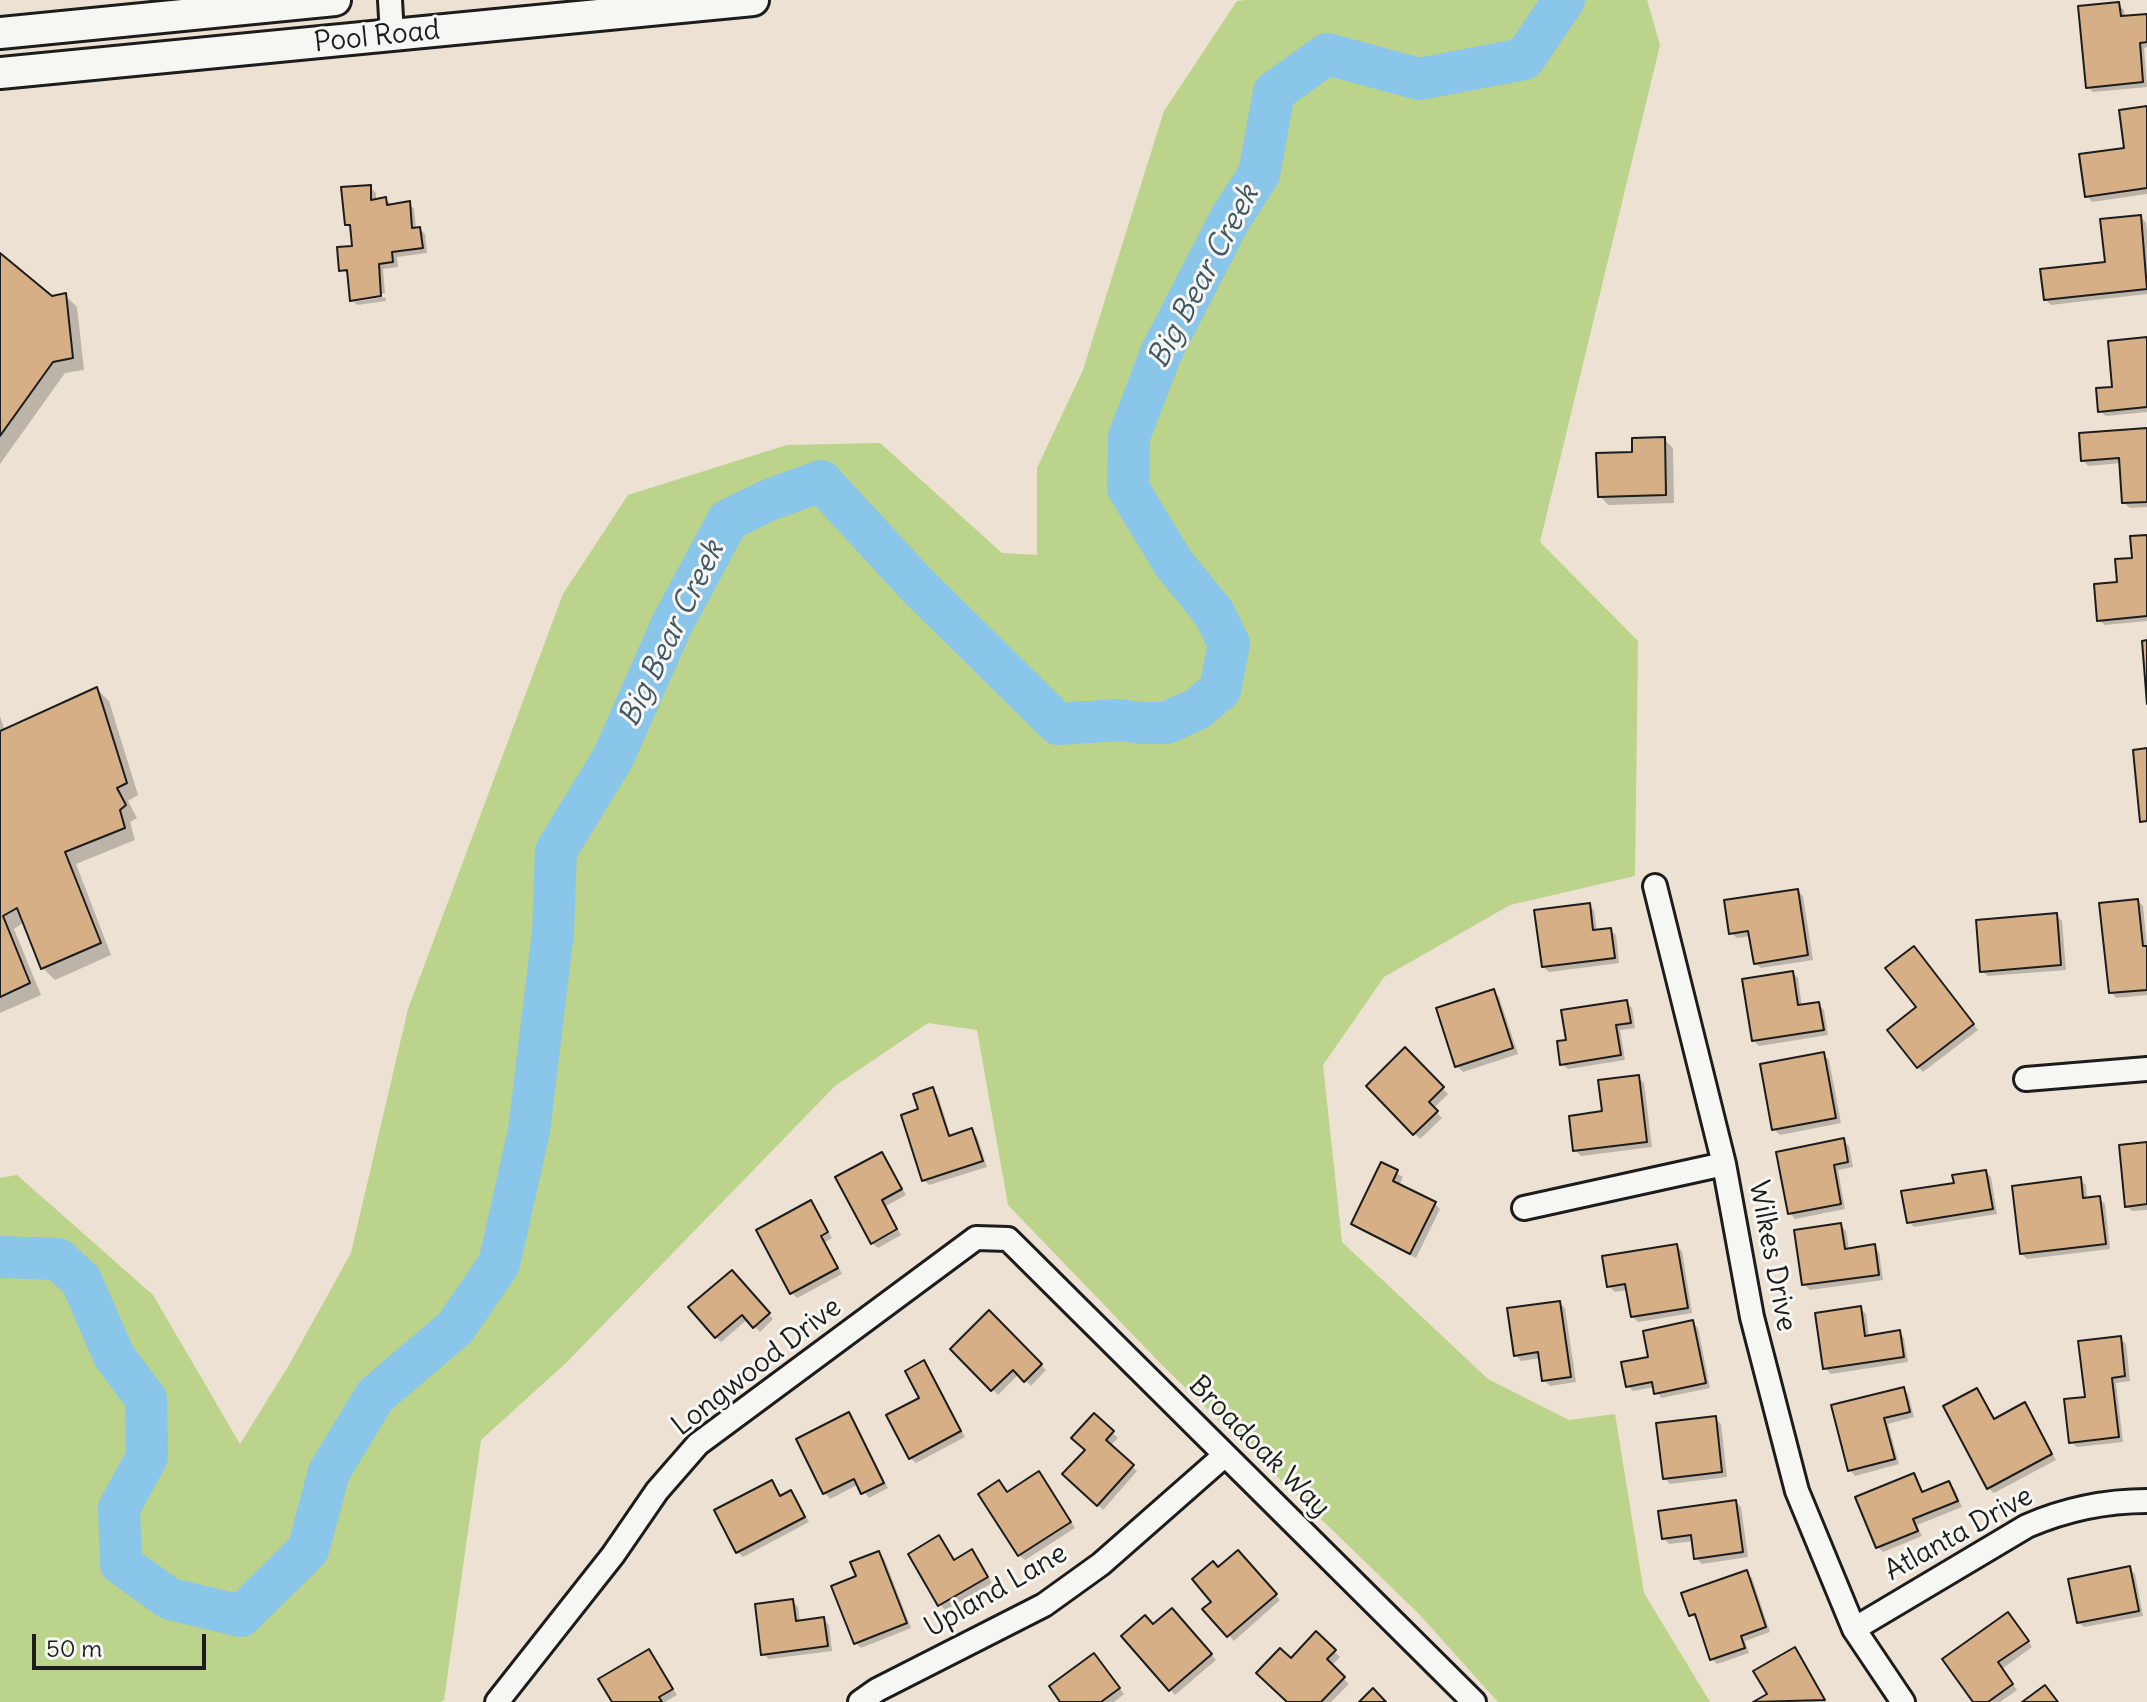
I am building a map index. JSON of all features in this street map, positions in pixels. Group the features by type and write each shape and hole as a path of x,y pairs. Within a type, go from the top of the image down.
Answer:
{"main road":[{"name":"Pool Road","path":"0,33 335,0"},
{"name":"Pool Road","path":"0,73 750,0"}],"street":[{"path":"390,0 392,35"},
{"name":"Wilkes Drive","path":"1655,886 1724,1164 1752,1317 1797,1491 1854,1629 1903,1702"},
{"path":"2026,1079 2147,1069"},
{"path":"1524,1208 1724,1164"},
{"name":"Broadoak Way","path":"1001,1237 1008,1239 1474,1702"},
{"name":"Longwood Drive","path":"497,1702 613,1555 657,1491 698,1444 976,1238 1001,1237"},
{"name":"Upland Lane","path":"860,1702 877,1690 1044,1605 1101,1564 1225,1455"},
{"name":"Atlanta Drive","path":"1854,1629 2027,1526 2055,1513 2124,1501 2147,1501"}],"green space":[{"path":"1647,0 1660,45 1540,542 1638,641 1635,876 1510,905 1384,977 1323,1065 1342,1242 1488,1379 1569,1420 1615,1414 1644,1593 1710,1702 1498,1702 1419,1614 1164,1367 1008,1205 977,1030 928,1023 835,1086 566,1363 481,1440 444,1700 0,1702 0,1178 17,1175 153,1295 240,1444 289,1365 351,1253 408,1009 563,594 628,495 787,445 880,443 1002,553 1037,555 1037,468 1083,370 1164,111 1237,1"}],"building":[{"path":"2119,2 2121,16 2147,14 2147,42 2140,43 2143,82 2086,88 2078,6"},
{"path":"2147,106 2147,188 2085,197 2079,154 2124,148 2119,110"},
{"path":"371,185 371,200 386,197 387,205 410,201 412,228 420,227 423,248 392,252 393,262 379,264 381,296 350,301 347,270 339,271 337,247 352,246 350,225 345,225 341,187"},
{"path":"2141,215 2147,289 2044,300 2040,269 2105,262 2100,219"},
{"path":"0,253 52,296 66,293 73,358 53,362 0,436"},
{"path":"2147,337 2147,407 2098,412 2096,388 2112,387 2108,341"},
{"path":"2147,428 2147,502 2122,503 2119,458 2081,461 2079,433"},
{"path":"1665,437 1666,495 1598,497 1596,453 1632,452 1632,438"},
{"path":"2147,535 2147,616 2097,621 2094,584 2117,582 2115,559 2132,558 2130,536"},
{"path":"2147,640 2147,704 2142,641"},
{"path":"97,687 127,783 117,788 126,805 120,810 125,828 65,852 101,943 41,969 17,908 3,916 30,983 0,997 0,731"},
{"path":"2147,748 2147,821 2140,822 2133,750"},
{"path":"1798,889 1808,955 1754,964 1748,931 1729,934 1724,900"},
{"path":"2138,899 2143,946 2147,946 2147,990 2109,993 2099,903"},
{"path":"1590,903 1593,930 1611,928 1615,958 1542,967 1534,910"},
{"path":"2057,913 2061,965 1980,972 1976,920"},
{"path":"1914,946 1974,1024 1917,1068 1887,1030 1916,1007 1885,968"},
{"path":"1793,971 1798,1005 1819,1002 1824,1030 1752,1041 1742,979"},
{"path":"1494,989 1513,1048 1455,1067 1436,1008"},
{"path":"1627,1000 1631,1023 1616,1025 1621,1055 1560,1065 1557,1041 1566,1040 1561,1010"},
{"path":"1405,1047 1444,1087 1429,1102 1438,1111 1413,1135 1366,1086"},
{"path":"1824,1052 1836,1118 1772,1130 1760,1064"},
{"path":"1639,1075 1647,1142 1573,1151 1569,1116 1602,1111 1598,1080"},
{"path":"933,1087 949,1136 972,1128 983,1161 922,1181 901,1115 918,1109 913,1094"},
{"path":"1844,1138 1848,1162 1834,1165 1841,1204 1788,1214 1776,1152"},
{"path":"2147,1142 2147,1204 2125,1207 2119,1145"},
{"path":"882,1152 902,1189 882,1200 897,1229 871,1244 835,1177"},
{"path":"1381,1162 1398,1170 1393,1181 1436,1202 1410,1254 1351,1224"},
{"path":"1986,1170 1993,1209 1907,1223 1901,1191 1954,1183 1952,1175"},
{"path":"2081,1177 2083,1198 2100,1196 2106,1244 2020,1254 2012,1186"},
{"path":"811,1200 828,1232 821,1236 838,1268 790,1294 756,1230"},
{"path":"1841,1223 1845,1249 1875,1244 1879,1275 1802,1285 1794,1230"},
{"path":"1677,1244 1688,1308 1631,1317 1625,1284 1607,1287 1602,1256"},
{"path":"732,1270 770,1313 753,1328 742,1315 715,1338 688,1307"},
{"path":"1560,1301 1571,1377 1542,1381 1538,1352 1514,1356 1507,1308"},
{"path":"1861,1306 1865,1336 1900,1330 1904,1357 1823,1369 1815,1313"},
{"path":"989,1310 1042,1364 1024,1382 1013,1370 991,1391 950,1349"},
{"path":"1693,1320 1706,1383 1654,1394 1652,1382 1626,1387 1621,1362 1648,1357 1643,1331"},
{"path":"2121,1336 2125,1376 2112,1378 2119,1437 2069,1443 2064,1399 2085,1397 2078,1341"},
{"path":"924,1360 961,1431 909,1459 886,1415 919,1398 905,1371"},
{"path":"1904,1387 1910,1412 1884,1418 1895,1459 1848,1471 1831,1405"},
{"path":"1977,1388 1994,1419 2025,1402 2052,1454 1987,1489 1943,1406"},
{"path":"849,1412 884,1483 861,1494 854,1479 823,1494 796,1439"},
{"path":"1094,1413 1114,1431 1106,1440 1134,1465 1097,1506 1062,1474 1085,1450 1071,1438"},
{"path":"1716,1416 1722,1472 1663,1479 1656,1423"},
{"path":"1039,1471 1071,1522 1018,1556 978,1494 999,1480 1007,1492"},
{"path":"1914,1473 1922,1492 1949,1481 1958,1501 1913,1519 1918,1531 1876,1548 1855,1497"},
{"path":"772,1480 780,1496 791,1490 805,1517 736,1553 714,1510"},
{"path":"1736,1500 1743,1552 1694,1559 1691,1535 1662,1539 1658,1511"},
{"path":"939,1535 954,1560 972,1549 988,1577 938,1606 908,1554"},
{"path":"1238,1550 1277,1594 1227,1637 1202,1609 1211,1602 1192,1579 1213,1561 1218,1567"},
{"path":"879,1551 907,1623 854,1644 831,1586 856,1576 850,1562"},
{"path":"2130,1566 2139,1611 2077,1623 2068,1579"},
{"path":"1747,1570 1766,1627 1741,1636 1745,1648 1710,1660 1695,1614 1689,1616 1681,1593"},
{"path":"793,1599 796,1621 824,1617 828,1646 761,1655 755,1604"},
{"path":"1172,1608 1212,1654 1169,1691 1121,1636 1145,1615 1153,1624"},
{"path":"2008,1612 2029,1641 1998,1662 2013,1684 1988,1702 1973,1702 1942,1659"},
{"path":"1316,1631 1336,1650 1327,1659 1345,1677 1321,1702 1287,1702 1256,1673 1280,1648 1291,1658"},
{"path":"1795,1647 1825,1700 1753,1702 1767,1694 1753,1671"},
{"path":"649,1649 673,1689 659,1697 662,1702 612,1702 598,1679"},
{"path":"1094,1653 1120,1688 1101,1702 1060,1702 1049,1686"},
{"path":"2045,1685 2058,1702 2022,1702"},
{"path":"1373,1688 1386,1702 1359,1702"}],"waterway":[{"name":"Big Bear Creek","path":"0,1257 58,1259 81,1280 114,1356 146,1399 147,1457 119,1508 121,1564 170,1599 241,1616 308,1550 329,1472 375,1396 455,1328 499,1264 529,1131 553,932 556,851 613,758 672,624 728,520 769,500 821,481 917,585 1058,724 1119,720 1166,723 1197,709 1220,690 1229,644 1214,613 1174,564 1128,488 1129,437 1161,353 1230,219 1259,174 1274,92 1327,54 1419,79 1524,59 1564,0"}]}
